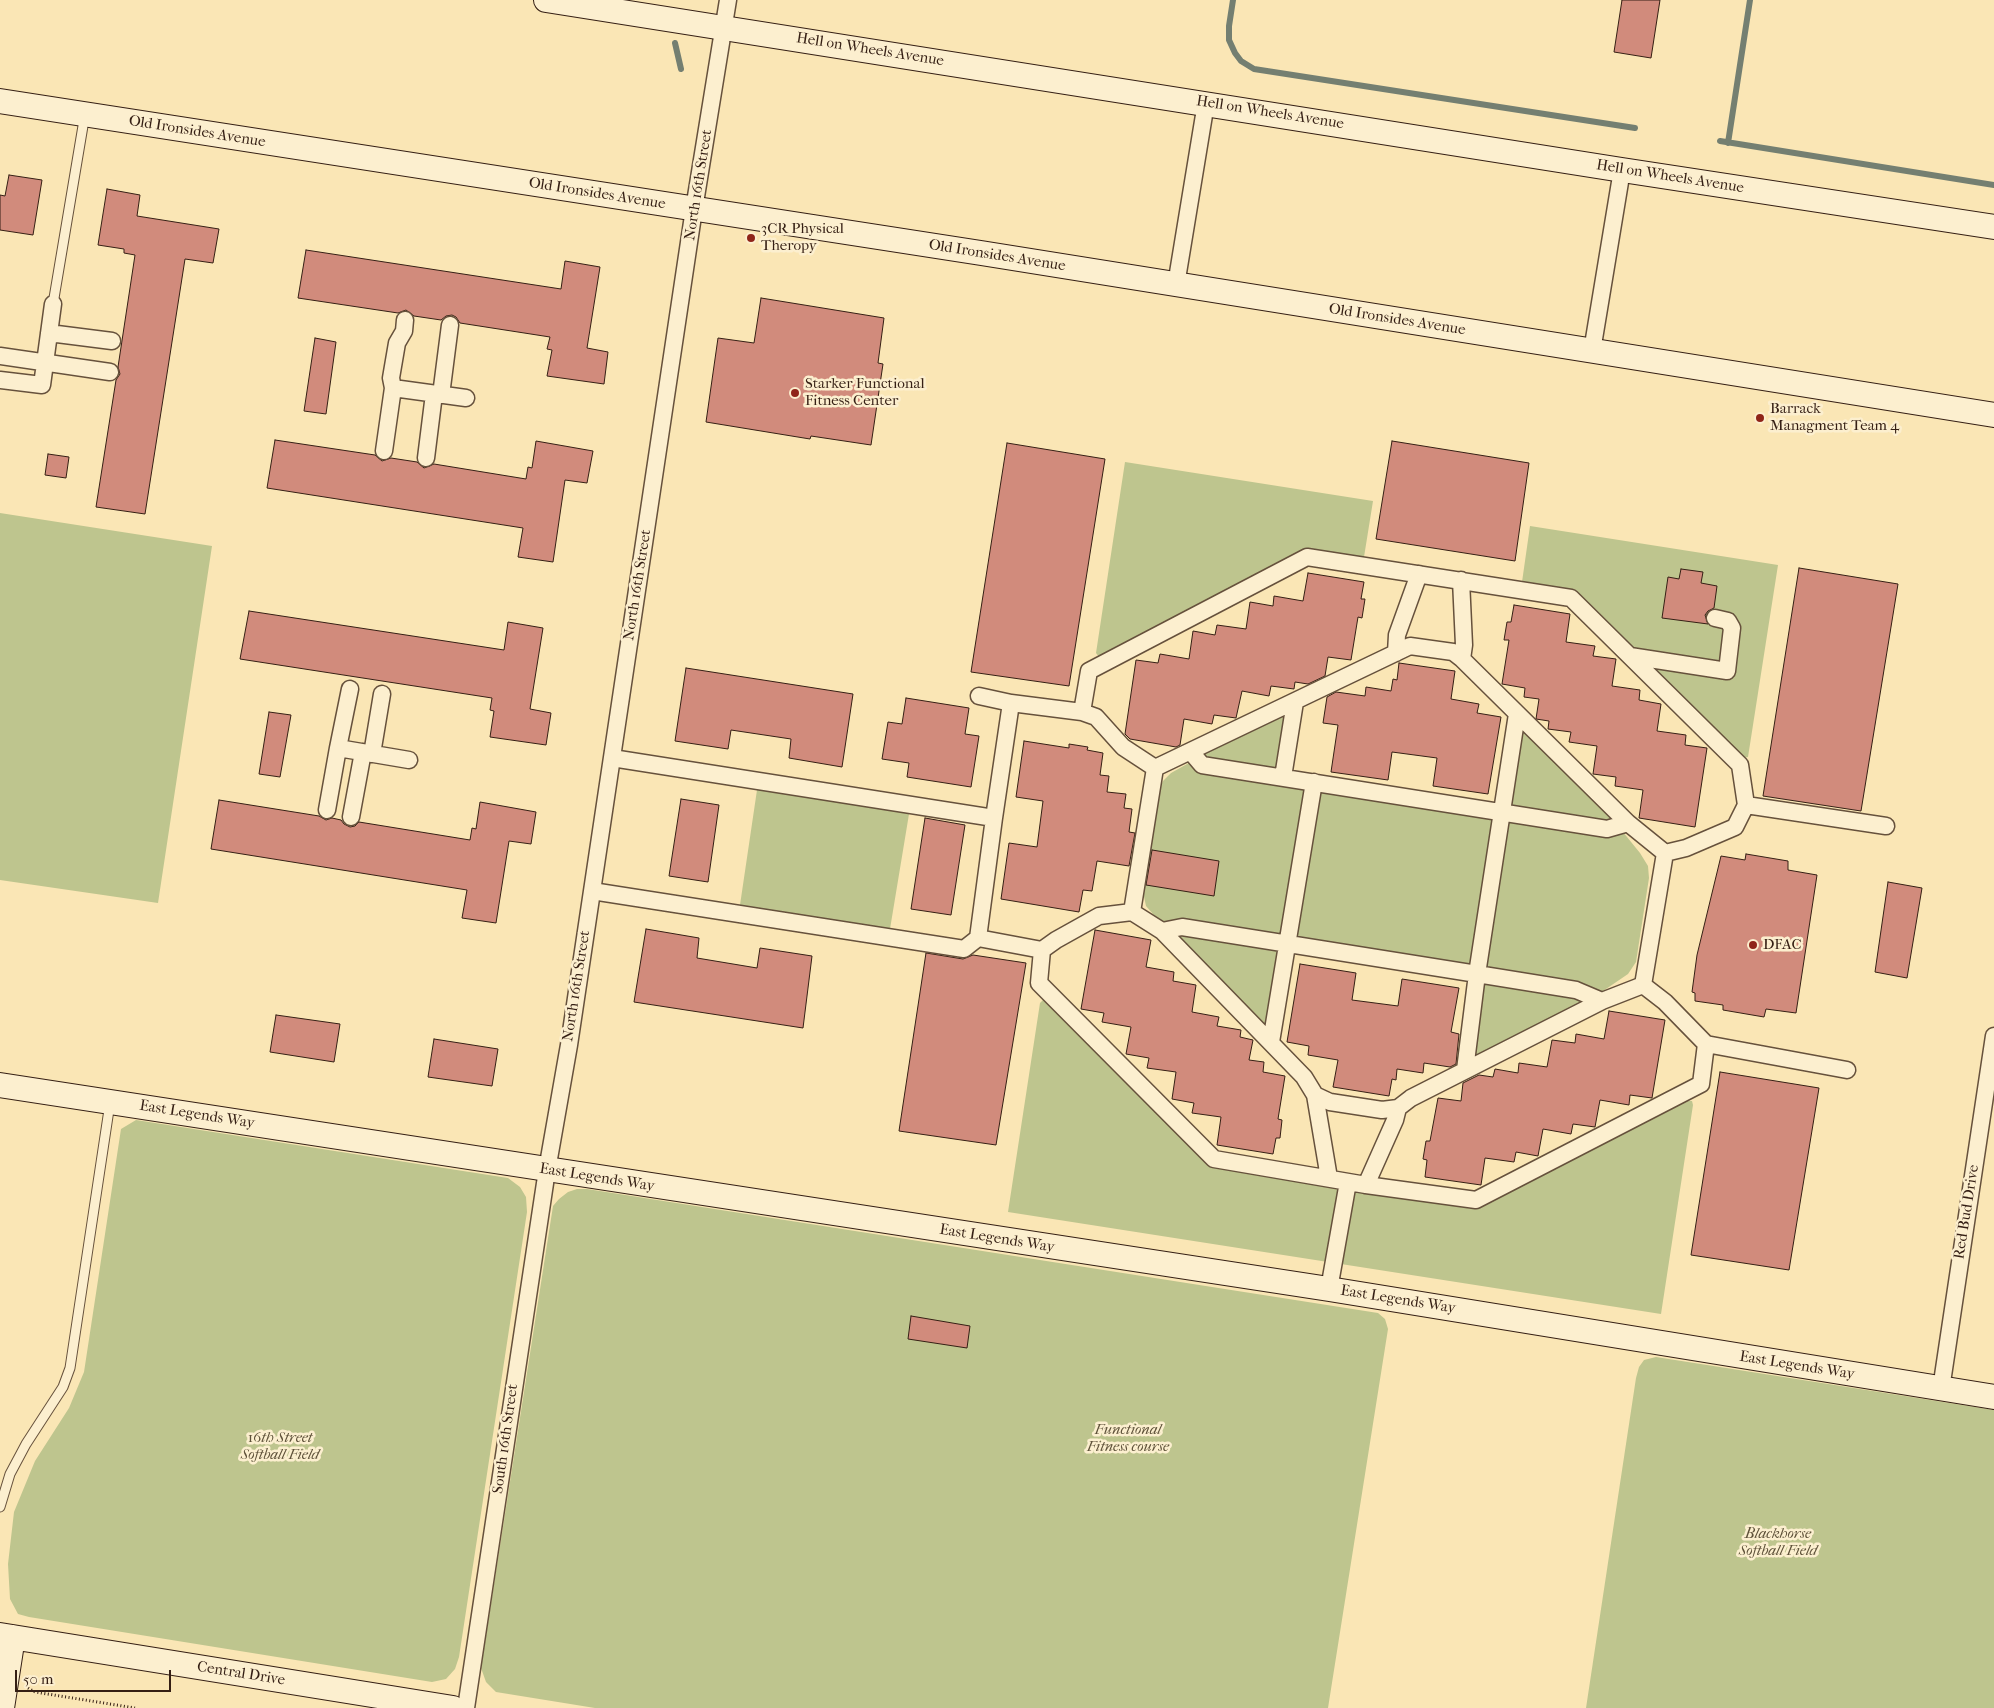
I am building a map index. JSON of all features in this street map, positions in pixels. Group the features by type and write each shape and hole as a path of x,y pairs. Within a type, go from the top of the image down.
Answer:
{"street":[{"name":"Hell on Wheels Avenue","path":"546,0 1994,227"},
{"name":"North 16th Street","path":"547,1170 569,1044 694,209 728,0"},
{"name":"Old Ironsides Avenue","path":"0,101 981,253 1994,415"},
{"path":"1176,285 1206,103"},
{"path":"1592,351 1622,170"},
{"path":"0,380 42,385 53,304"},
{"path":"384,452 393,388 392,378 396,342 404,332 405,320"},
{"path":"426,458 450,325"},
{"path":"49,332 112,341"},
{"path":"0,356 110,372"},
{"path":"393,388 466,398"},
{"path":"1082,712 1089,671 1307,556 1571,598 1740,765 1746,804 1735,827 1686,848 1665,853"},
{"path":"1396,653 1397,635 1419,574"},
{"path":"1461,580 1464,645 1462,659"},
{"path":"1630,656 1727,671 1732,628 1728,621 1715,618"},
{"path":"1154,768 1410,646 1453,652 1628,823 1665,853"},
{"path":"327,810 350,689"},
{"path":"351,817 382,694"},
{"path":"979,696 1011,703 1082,712 1096,717 1123,747 1154,768"},
{"path":"1283,777 1295,702"},
{"path":"592,890 893,941 964,949 978,938 1011,703"},
{"path":"1465,1070 1477,974 1517,714"},
{"path":"338,748 409,760"},
{"path":"1191,752 1202,765 1607,829 1628,823"},
{"path":"612,758 994,818"},
{"path":"1132,912 1154,768"},
{"path":"1271,1042 1314,782"},
{"path":"1746,804 1886,826"},
{"path":"1643,985 1665,853"},
{"path":"978,938 1042,950 1099,916 1132,912 1162,931 1304,1077 1315,1095 1329,1178"},
{"path":"1162,931 1182,927 1576,990 1602,1001"},
{"path":"1042,950 1039,984 1214,1159 1366,1185 1476,1200 1701,1084 1706,1044"},
{"path":"1315,1095 1330,1102 1382,1110 1398,1108 1411,1098 1602,1001 1643,985"},
{"path":"1643,985 1665,1002 1706,1044 1847,1070"},
{"name":"Red Bud Drive","path":"1941,1389 1994,1036"},
{"name":"East Legends Way","path":"0,1085 1329,1289 1994,1397"},
{"path":"1366,1185 1395,1120 1398,1108"},
{"name":"South 16th Street","path":"466,1708 547,1170"},
{"path":"1329,1289 1348,1182"},
{"path":"2,1708 7,1636"},
{"name":"Central Drive","path":"7,1636 453,1708"}],"lane":[{"path":"53,304 85,114"},
{"path":"0,1507 10,1474 26,1444 63,1387 70,1368 110,1101"}],"path":[{"path":"28,1688 35,1692 135,1708"}],"green space":[{"path":"1125,462 1373,501 1364,557 1309,550 1099,657 1096,653"},
{"path":"0,513 212,546 158,903 0,880"},
{"path":"1530,526 1778,565 1748,757 1743,758 1571,591 1522,582"},
{"path":"1281,716 1285,716 1276,785 1506,821 1522,732 1527,733 1610,816 1648,866 1649,878 1636,962 1628,974 1581,1006 1476,1058 1473,1057 1485,970 1282,938 1267,1028 1178,943 1146,906 1143,892 1159,789 1163,781 1171,773 1205,754"},
{"path":"761,787 906,811 909,814 890,929 741,908 757,790"},
{"path":"1044,999 1216,1168 1473,1209 1687,1101 1692,1101 1693,1105 1661,1314 1008,1212 1040,1003"},
{"name":"16th Street Softball Field","path":"136,1120 508,1178 520,1187 526,1197 527,1212 459,1657 455,1669 446,1679 432,1682 18,1614 10,1599 8,1564 14,1512 35,1461 69,1408 84,1372 121,1129"},
{"name":"Functional Fitness course","path":"577,1189 587,1189 1378,1313 1385,1319 1388,1329 1328,1708 595,1708 496,1692 486,1682 481,1668 553,1206 568,1192"},
{"name":"Blackhorse Softball Field","path":"1656,1357 1994,1410 1994,1708 1586,1708 1636,1378 1639,1367 1644,1360"}],"building":[{"path":"1622,0 1660,0 1651,58 1614,52"},
{"path":"9,175 42,180 33,235 0,230 0,195 5,196"},
{"path":"107,189 140,195 137,216 219,229 213,263 185,259 145,514 96,507 116,380 120,374 118,367 135,255 124,253 124,249 98,245"},
{"path":"306,250 561,289 565,261 600,267 587,348 608,352 604,384 547,376 552,350 547,349 550,337 460,323 452,315 446,316 441,320 414,316 406,310 398,313 298,298"},
{"name":"Starker Functional Fitness Center","path":"761,298 884,318 878,363 883,364 871,445 811,436 810,439 706,422 718,338 754,343"},
{"path":"315,338 336,342 326,414 304,411"},
{"path":"275,440 375,455 382,461 391,458 417,462 424,468 434,464 526,479 528,467 532,468 536,441 593,451 587,483 565,480 553,562 518,557 523,528 267,488"},
{"path":"1392,441 1529,463 1515,561 1376,539"},
{"path":"1007,443 1105,459 1069,686 971,672"},
{"path":"48,454 69,457 66,478 45,475"},
{"path":"1799,568 1898,584 1861,811 1763,796"},
{"path":"1681,569 1703,572 1701,583 1717,586 1714,608 1705,615 1708,624 1662,618 1668,577 1679,579"},
{"path":"1308,573 1364,582 1361,599 1365,599 1362,618 1358,617 1351,660 1328,657 1325,676 1308,684 1295,682 1294,689 1271,686 1269,696 1242,691 1236,718 1214,715 1212,724 1184,719 1180,745 1176,747 1130,739 1125,734 1136,660 1158,663 1160,654 1189,659 1193,631 1215,635 1217,625 1246,629 1250,602 1273,606 1274,596 1303,601"},
{"path":"1514,605 1570,614 1566,642 1595,646 1593,656 1616,659 1612,686 1640,690 1639,700 1661,704 1657,731 1686,735 1685,745 1707,748 1695,827 1639,818 1643,790 1615,786 1616,777 1593,774 1597,746 1569,742 1571,732 1548,729 1549,721 1536,719 1539,699 1524,697 1525,688 1502,684 1509,640 1504,640 1507,622 1511,622"},
{"path":"249,611 504,650 508,622 543,628 530,709 551,713 546,745 490,737 494,711 490,710 492,698 240,659"},
{"path":"1399,663 1455,671 1451,699 1479,704 1477,713 1501,717 1488,794 1433,786 1437,758 1392,752 1388,780 1331,772 1338,725 1323,723 1327,697 1336,692 1365,696 1366,687 1391,691 1393,679 1397,680"},
{"path":"686,668 853,694 842,767 789,758 791,739 731,730 728,749 675,741"},
{"path":"906,698 969,708 965,734 979,736 971,787 907,777 909,763 882,759 888,722 902,724"},
{"path":"269,712 291,715 280,777 259,774"},
{"path":"1024,741 1069,748 1069,744 1088,747 1087,750 1103,753 1100,775 1109,776 1107,792 1126,794 1124,808 1132,809 1129,832 1135,833 1129,866 1097,861 1092,891 1083,890 1079,912 1001,899 1009,843 1037,847 1043,801 1016,797"},
{"path":"681,799 719,805 708,882 669,876"},
{"path":"219,800 319,816 326,820 332,818 341,820 350,827 355,826 359,822 470,840 472,828 476,829 480,802 536,812 531,844 509,841 496,923 462,918 467,890 211,849"},
{"path":"925,818 965,825 951,915 911,909"},
{"path":"1152,850 1219,861 1214,896 1146,885"},
{"name":"DFAC","path":"1746,854 1788,861 1788,870 1817,875 1796,1013 1766,1009 1764,1017 1723,1010 1723,1005 1695,1001 1695,993 1692,992 1697,955 1721,856 1745,860"},
{"path":"1888,882 1922,888 1907,978 1875,972"},
{"path":"646,929 699,938 697,958 757,968 760,948 812,956 803,1028 634,1002"},
{"path":"1095,930 1151,940 1146,967 1174,972 1173,981 1196,985 1192,1012 1219,1017 1217,1026 1241,1030 1240,1037 1253,1040 1249,1060 1264,1062 1263,1072 1285,1076 1278,1119 1282,1120 1280,1138 1276,1138 1273,1154 1217,1145 1221,1117 1192,1113 1194,1103 1172,1099 1176,1072 1147,1068 1149,1058 1126,1054 1131,1027 1102,1022 1104,1013 1081,1009"},
{"path":"926,953 963,959 973,955 1026,963 996,1145 899,1131"},
{"path":"1300,964 1356,973 1352,1000 1398,1006 1402,979 1459,988 1451,1032 1459,1034 1456,1064 1450,1067 1424,1063 1423,1073 1397,1069 1396,1080 1392,1079 1389,1096 1333,1087 1338,1060 1308,1055 1309,1046 1287,1042"},
{"path":"1609,1011 1665,1020 1652,1098 1630,1095 1629,1105 1600,1100 1595,1127 1573,1124 1571,1134 1543,1129 1538,1156 1516,1152 1514,1162 1485,1158 1481,1185 1425,1177 1427,1160 1423,1159 1426,1141 1430,1141 1438,1098 1461,1101 1463,1083 1479,1075 1493,1077 1495,1069 1518,1073 1519,1063 1547,1067 1552,1040 1575,1043 1576,1034 1604,1039"},
{"path":"276,1015 340,1024 334,1062 270,1052"},
{"path":"434,1039 498,1049 492,1086 428,1077"},
{"path":"1720,1072 1819,1088 1789,1270 1691,1255"},
{"path":"911,1316 970,1326 967,1348 908,1339"}],"waterway":[{"path":"1233,0 1229,40 1241,61 1254,69 1635,128"},
{"path":"1728,143 1750,0"},
{"path":"675,43 681,69"},
{"path":"1720,141 1994,185"}],"place":[{"name":"3CR Physical Theropy","path":"751,238"},
{"name":"Starker Functional Fitness Center","path":"795,393"},
{"name":"Barrack Managment Team 4","path":"1760,418"},
{"name":"DFAC","path":"1753,945"}]}
